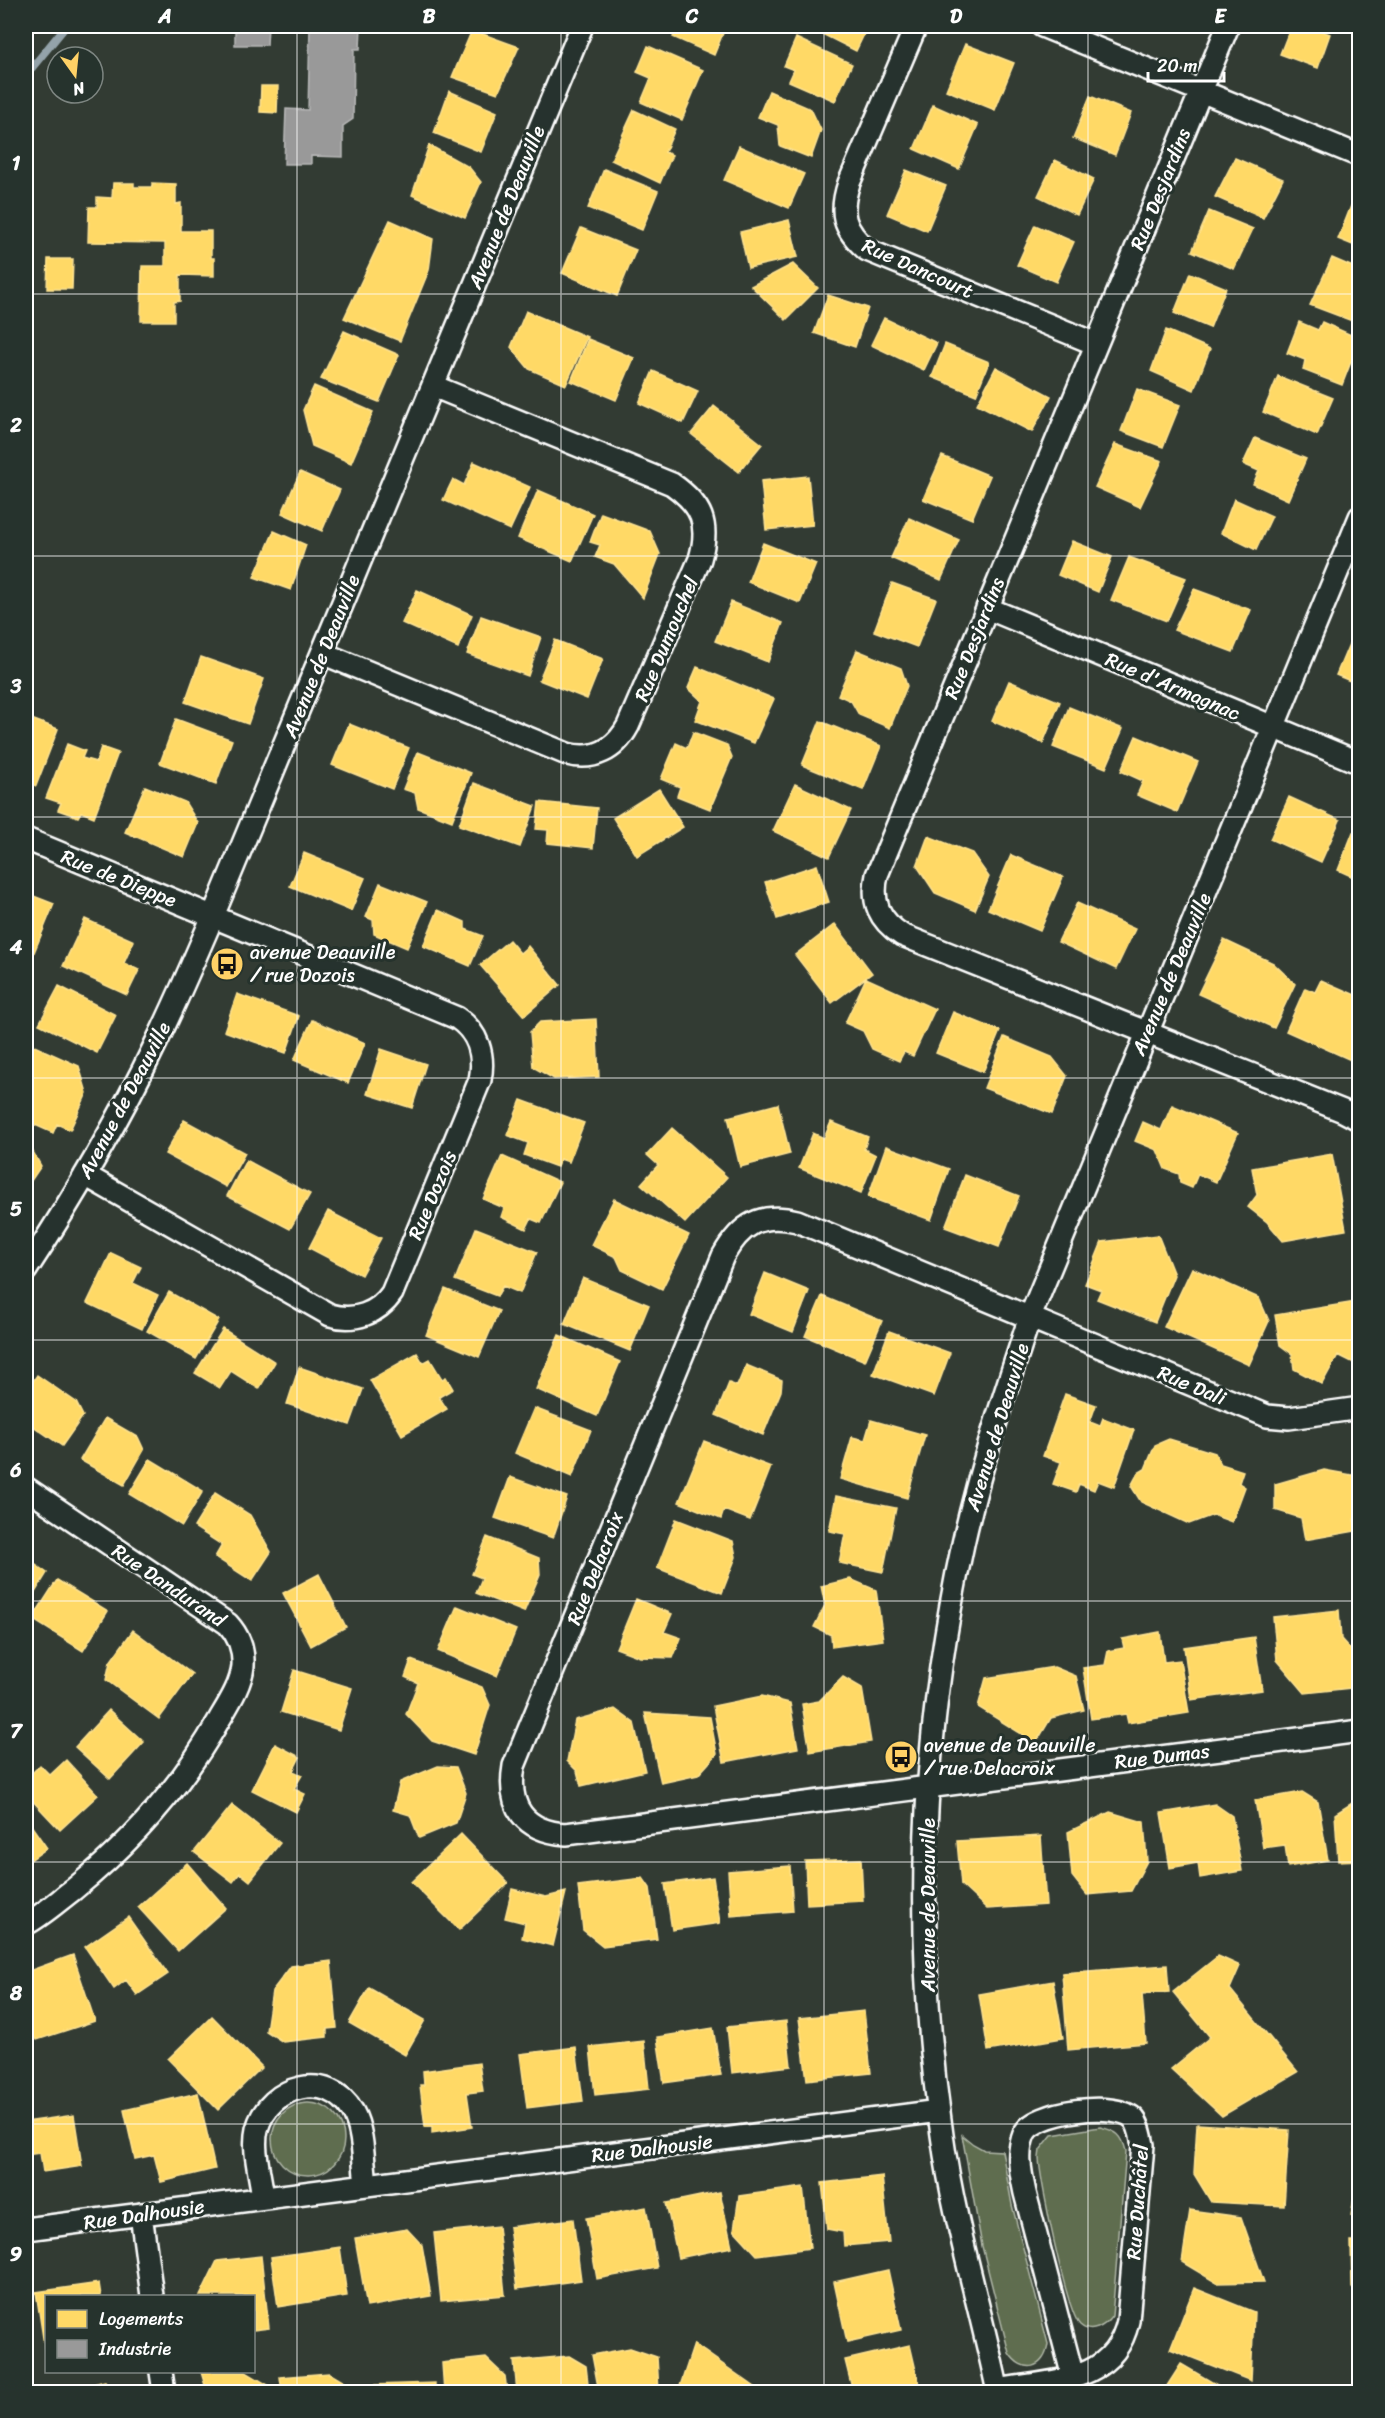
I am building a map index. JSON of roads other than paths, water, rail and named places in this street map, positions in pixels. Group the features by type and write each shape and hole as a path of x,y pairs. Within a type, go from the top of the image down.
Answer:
{"street":[{"name":"Avenue de Deauville","path":"26,1270 85,1175 158,1040 213,916 582,26"},
{"name":"Rue Dancourt","path":"916,26 849,183 843,209 846,226 854,238 867,250 1096,344"},
{"path":"1042,26 1359,156"},
{"name":"Rue Desjardins","path":"1147,1032 902,935 886,922 875,903 874,889 877,874 1228,26"},
{"name":"Rue Dumouchel","path":"322,653 567,754 594,755 612,747 622,737 628,726 700,559 705,542 704,524 698,508 687,494 672,484 433,386"},
{"name":"Avenue de Deauville","path":"997,2391 957,2217 939,2110 926,1959 924,1875 928,1788 940,1679 963,1544 990,1440 1030,1317 1359,517"},
{"name":"Rue d'Armagnac","path":"987,608 1359,763"},
{"name":"Rue de Dieppe","path":"26,839 213,916"},
{"name":"Rue Dozois","path":"85,1175 330,1315 342,1319 367,1314 386,1302 392,1293 480,1080 482,1058 475,1035 468,1025 457,1018 213,916"},
{"path":"1147,1032 1343,1111 1359,1120"},
{"name":"Rue Delacroix","path":"928,1788 566,1834 550,1833 525,1820 518,1808 511,1782 514,1766 719,1267 732,1240 741,1230 766,1217 782,1217 797,1221 1030,1317"},
{"name":"Rue Dali","path":"1030,1317 1267,1416 1289,1418 1359,1408"},
{"name":"Rue Dandurand","path":"26,1488 228,1624 237,1634 243,1654 240,1681 229,1703 204,1747 165,1800 91,1875 26,1924"},
{"name":"Rue Dumas","path":"928,1788 1359,1731"},
{"path":"263,2198 256,2149 256,2132 261,2116 272,2101 287,2091 303,2087 333,2092 345,2100 354,2113 366,2184"},
{"name":"Rue Duchâtel","path":"997,2391 1073,2377 1089,2373 1115,2351 1124,2337 1128,2321 1143,2145 1134,2119 1124,2112 1108,2109 1057,2114 1037,2121 1025,2132 1020,2147 1020,2168 1025,2193 1073,2377"},
{"name":"Rue Dalhousie","path":"26,2229 939,2110"},
{"path":"141,2214 152,2295"},
{"path":"161,2373 164,2392"}],"waterway":[{"path":"26,75 66,26"}],"place":[{"name":"avenue Deauville / rue Dozois","path":"227,964"},
{"name":"avenue de Deauville / rue Delacroix","path":"901,1757"}]}
